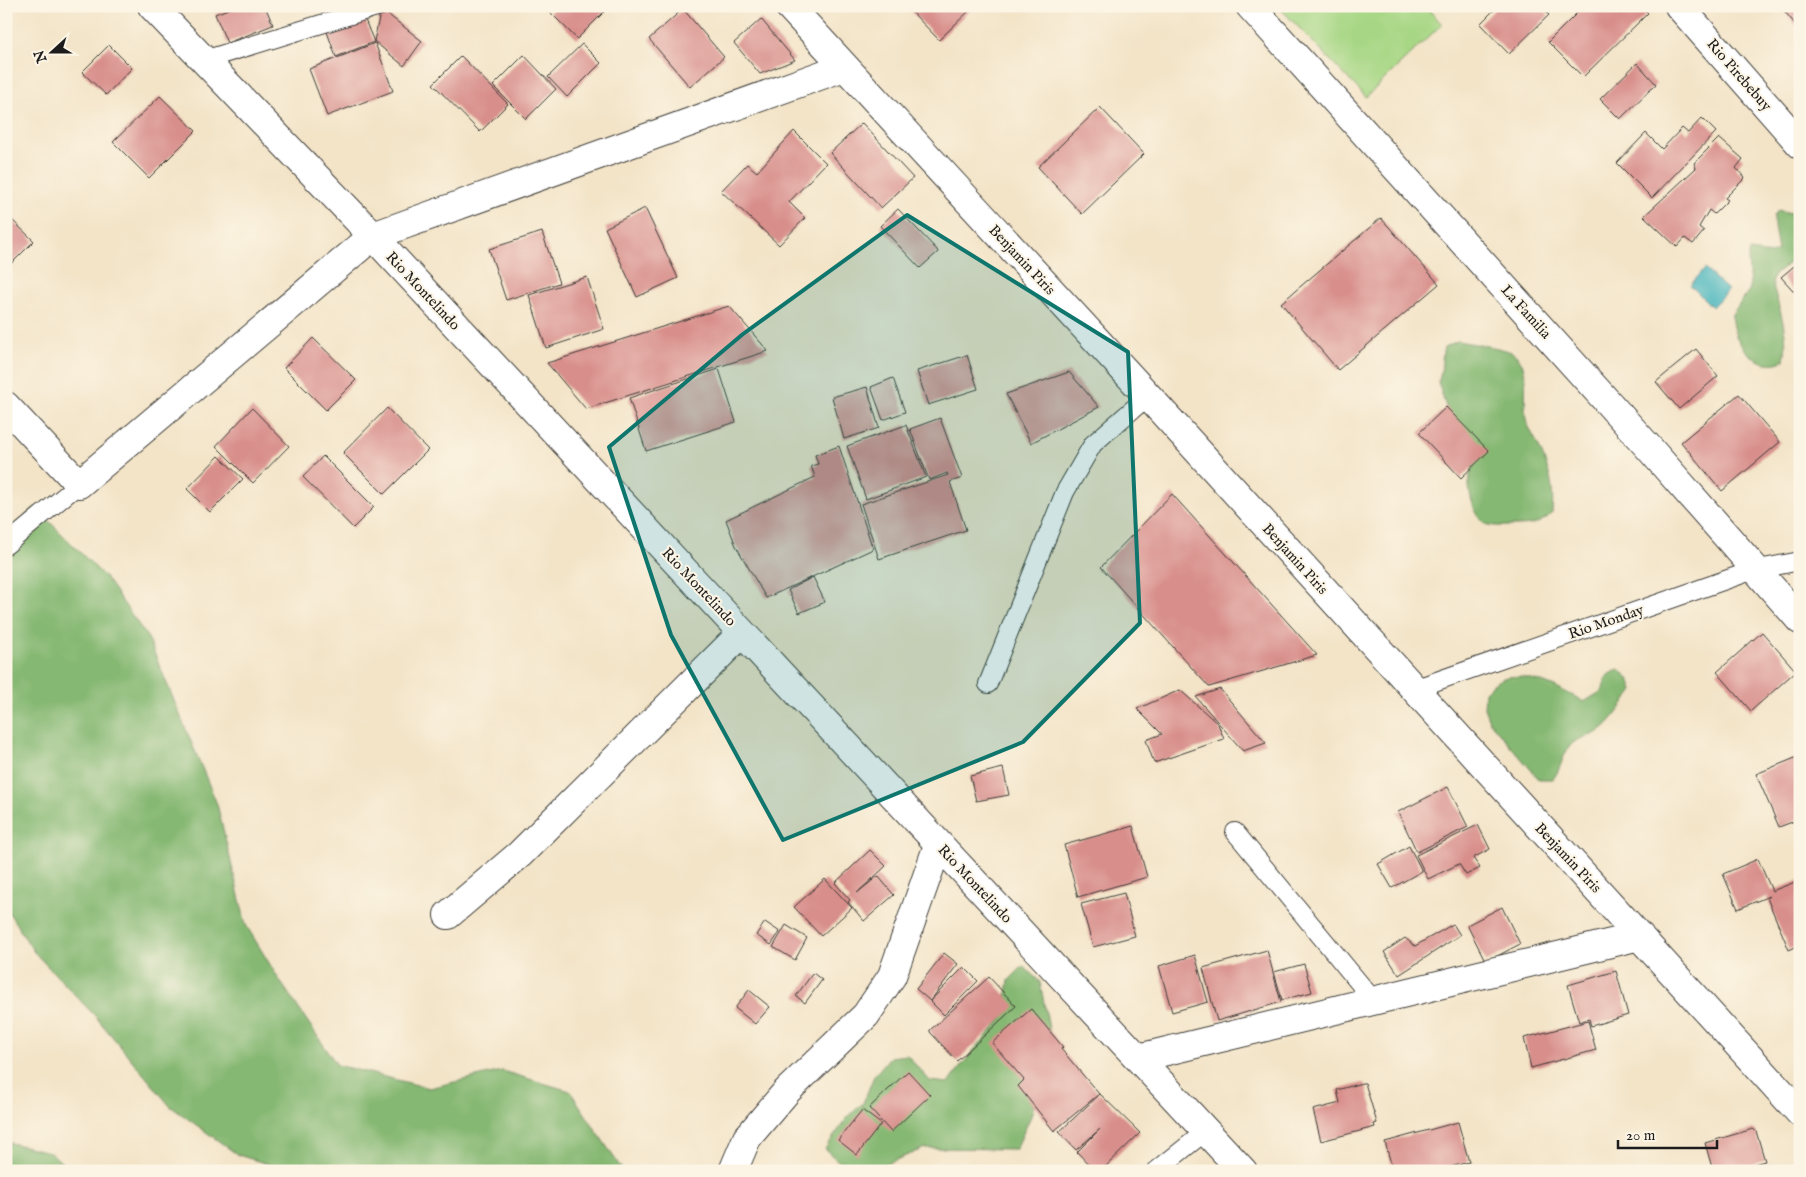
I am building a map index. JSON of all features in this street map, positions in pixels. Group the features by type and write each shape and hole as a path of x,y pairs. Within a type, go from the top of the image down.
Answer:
{"street":[{"name":"Rio Montelindo","path":"152,6 373,236 1243,1171"},
{"name":"Benjamin Piris","path":"789,6 1148,396 1800,1113"},
{"name":"La Familia","path":"1250,6 1650,449 1754,570 1800,620"},
{"name":"Rio Pirebebuy","path":"1679,6 1800,144"},
{"path":"6,406 79,484 373,236 844,67"},
{"path":"448,914 520,854 742,633"},
{"path":"733,1171 747,1138 787,1091 866,1015 892,976 938,844"},
{"path":"1138,1058 1640,936"}],"lane":[{"path":"204,60 380,6"},
{"path":"988,684 1065,492 1093,444 1148,396"},
{"path":"6,545 79,484"},
{"name":"Rio Monday","path":"1414,689 1754,570 1800,561"},
{"path":"1235,832 1374,1001"},
{"path":"1156,1171 1206,1131"}],"highlighted area":[{"path":"907,215 1128,352 1140,623 1023,742 783,840 671,635 609,447 743,334"}],"green space":[{"path":"1278,6 1425,6 1442,24 1366,97"},
{"path":"1800,208 1800,255 1775,274 1772,281 1786,340 1784,360 1764,363 1755,359 1740,343 1732,324 1732,314 1750,290 1748,258 1750,251 1771,254 1778,251 1774,216 1778,210 1791,213"},
{"path":"1458,341 1508,351 1519,359 1523,366 1526,419 1547,468 1553,503 1552,513 1539,522 1525,526 1492,526 1482,521 1476,511 1471,498 1469,481 1471,471 1478,456 1447,410 1438,382 1441,374 1444,347"},
{"path":"35,507 105,577 148,638 217,804 246,925 280,981 337,1065 429,1088 502,1071 570,1091 623,1171 291,1171 238,1155 170,1106 96,1017 34,952 6,908 6,532"},
{"path":"1619,669 1629,678 1633,691 1603,728 1595,734 1576,741 1570,746 1553,779 1539,779 1489,721 1484,708 1485,692 1495,683 1507,677 1516,676 1536,680 1558,688 1584,702 1602,691 1607,676"},
{"path":"1023,966 1040,982 1051,1039 1031,1116 1016,1149 925,1148 869,1171 849,1171 825,1149 847,1118 863,1103 874,1076 890,1057 907,1055 930,1081 948,1083 973,1051 1003,1018 1009,980"},
{"path":"6,1142 50,1152 71,1171 6,1171"}],"water":[{"path":"1705,269 1728,290 1712,307 1690,285"}],"building":[{"path":"236,6 265,6 273,25 227,43 215,14"},
{"path":"556,6 610,6 577,39 550,12"},
{"path":"906,6 970,6 972,8 939,40"},
{"path":"1498,6 1540,6 1549,15 1509,54 1480,24"},
{"path":"1584,6 1641,6 1648,13 1583,77 1548,42"},
{"path":"1780,6 1800,6 1800,30"},
{"path":"381,9 422,41 404,66 374,41"},
{"path":"683,9 724,57 690,87 649,39"},
{"path":"363,15 374,42 336,57 326,29"},
{"path":"761,19 795,60 760,74 734,43"},
{"path":"375,43 393,91 327,116 309,69"},
{"path":"582,44 601,63 567,97 548,77"},
{"path":"109,45 132,68 106,95 82,72"},
{"path":"524,55 556,89 526,119 493,86"},
{"path":"461,56 508,104 480,132 433,84"},
{"path":"1637,63 1656,84 1620,119 1600,99"},
{"path":"160,96 196,131 149,178 113,142"},
{"path":"1100,107 1144,154 1082,214 1038,167"},
{"path":"1702,118 1716,132 1652,198 1617,163 1646,133 1662,149 1682,128 1688,133"},
{"path":"862,123 913,178 881,208 830,153"},
{"path":"794,131 826,163 789,202 805,218 779,245 721,191 747,164 757,172"},
{"path":"1719,138 1743,159 1736,168 1745,178 1725,198 1728,200 1714,214 1709,210 1699,227 1704,231 1693,244 1685,238 1677,247 1644,216 1696,168 1694,163"},
{"path":"645,208 678,278 637,297 605,228"},
{"path":"898,209 938,252 920,268 880,226"},
{"path":"10,218 34,241 6,269 6,222"},
{"path":"1381,218 1439,284 1338,370 1281,303"},
{"path":"542,232 559,283 506,300 489,249"},
{"path":"1800,261 1800,298 1781,277"},
{"path":"587,277 604,329 546,348 529,295"},
{"path":"729,306 768,351 586,409 547,363"},
{"path":"313,338 356,380 326,410 284,368"},
{"path":"1696,349 1718,376 1679,409 1656,382"},
{"path":"967,355 978,389 928,405 917,371"},
{"path":"719,369 736,422 646,451 629,398"},
{"path":"1069,372 1099,407 1031,443 1006,394"},
{"path":"893,378 905,412 883,420 871,387"},
{"path":"867,387 879,428 844,439 832,397"},
{"path":"1739,394 1780,442 1722,491 1681,442"},
{"path":"1446,407 1489,451 1461,478 1419,433"},
{"path":"252,408 289,446 253,483 216,446"},
{"path":"387,408 428,450 384,494 343,453"},
{"path":"940,418 962,478 950,482 966,530 879,559 861,504 948,475 947,473 929,480 910,429"},
{"path":"906,425 926,477 866,499 847,446"},
{"path":"839,446 873,549 766,598 736,546 726,520 815,477 811,466 818,464 815,455"},
{"path":"219,456 243,479 210,512 187,489"},
{"path":"323,456 374,507 353,528 303,477"},
{"path":"1172,494 1317,655 1209,687 1101,567"},
{"path":"813,577 825,602 799,613 788,590"},
{"path":"1762,632 1796,671 1751,711 1717,672"},
{"path":"1220,689 1266,743 1243,751 1196,697"},
{"path":"1180,690 1218,724 1224,739 1154,763 1146,740 1162,734 1137,709"},
{"path":"1800,756 1800,819 1779,827 1756,774"},
{"path":"1003,768 1009,795 976,801 970,776"},
{"path":"1448,787 1468,827 1417,852 1398,812"},
{"path":"1478,825 1490,849 1473,858 1480,868 1466,875 1459,864 1428,879 1416,855"},
{"path":"1133,826 1147,877 1078,897 1064,845"},
{"path":"1409,846 1422,871 1392,888 1378,864"},
{"path":"870,850 886,866 857,893 878,876 894,895 864,921 848,902 850,900 835,883"},
{"path":"1758,859 1772,891 1800,880 1800,945 1789,950 1767,898 1769,896 1738,909 1723,874"},
{"path":"825,879 852,908 821,936 794,907"},
{"path":"1124,893 1135,936 1093,947 1081,904"},
{"path":"1502,907 1520,944 1486,962 1467,925"},
{"path":"765,922 780,932 771,945 756,935"},
{"path":"1453,924 1460,935 1399,975 1384,952 1405,938 1415,946"},
{"path":"786,925 807,938 795,960 773,947"},
{"path":"1267,950 1281,1002 1217,1021 1203,968"},
{"path":"944,953 958,964 930,1001 916,989"},
{"path":"1195,955 1208,1002 1172,1012 1159,966"},
{"path":"1304,964 1312,992 1282,1000 1274,972"},
{"path":"964,967 978,981 944,1015 930,1001"},
{"path":"1616,971 1628,1015 1591,1026 1589,1019 1579,1022 1568,985"},
{"path":"813,973 822,980 805,1003 796,996"},
{"path":"989,977 1016,1006 957,1061 930,1030"},
{"path":"749,990 770,1007 755,1024 735,1008"},
{"path":"1031,1009 1063,1047 1061,1049 1099,1094 1054,1131 1018,1086 1024,1080 992,1043"},
{"path":"1588,1021 1596,1050 1531,1068 1524,1038"},
{"path":"908,1071 930,1095 891,1132 869,1108"},
{"path":"1365,1083 1377,1123 1374,1124 1375,1127 1321,1141 1313,1110 1340,1103 1337,1090"},
{"path":"1100,1094 1140,1133 1101,1171 1095,1171 1077,1152 1100,1129 1076,1150 1059,1132"},
{"path":"862,1110 881,1124 857,1155 838,1140"},
{"path":"1458,1122 1469,1162 1436,1171 1393,1171 1385,1142"},
{"path":"1753,1129 1756,1131 1765,1161 1729,1171 1713,1171 1705,1143"},
{"path":"1772,1164 1774,1171 1750,1171 1750,1170"}]}
